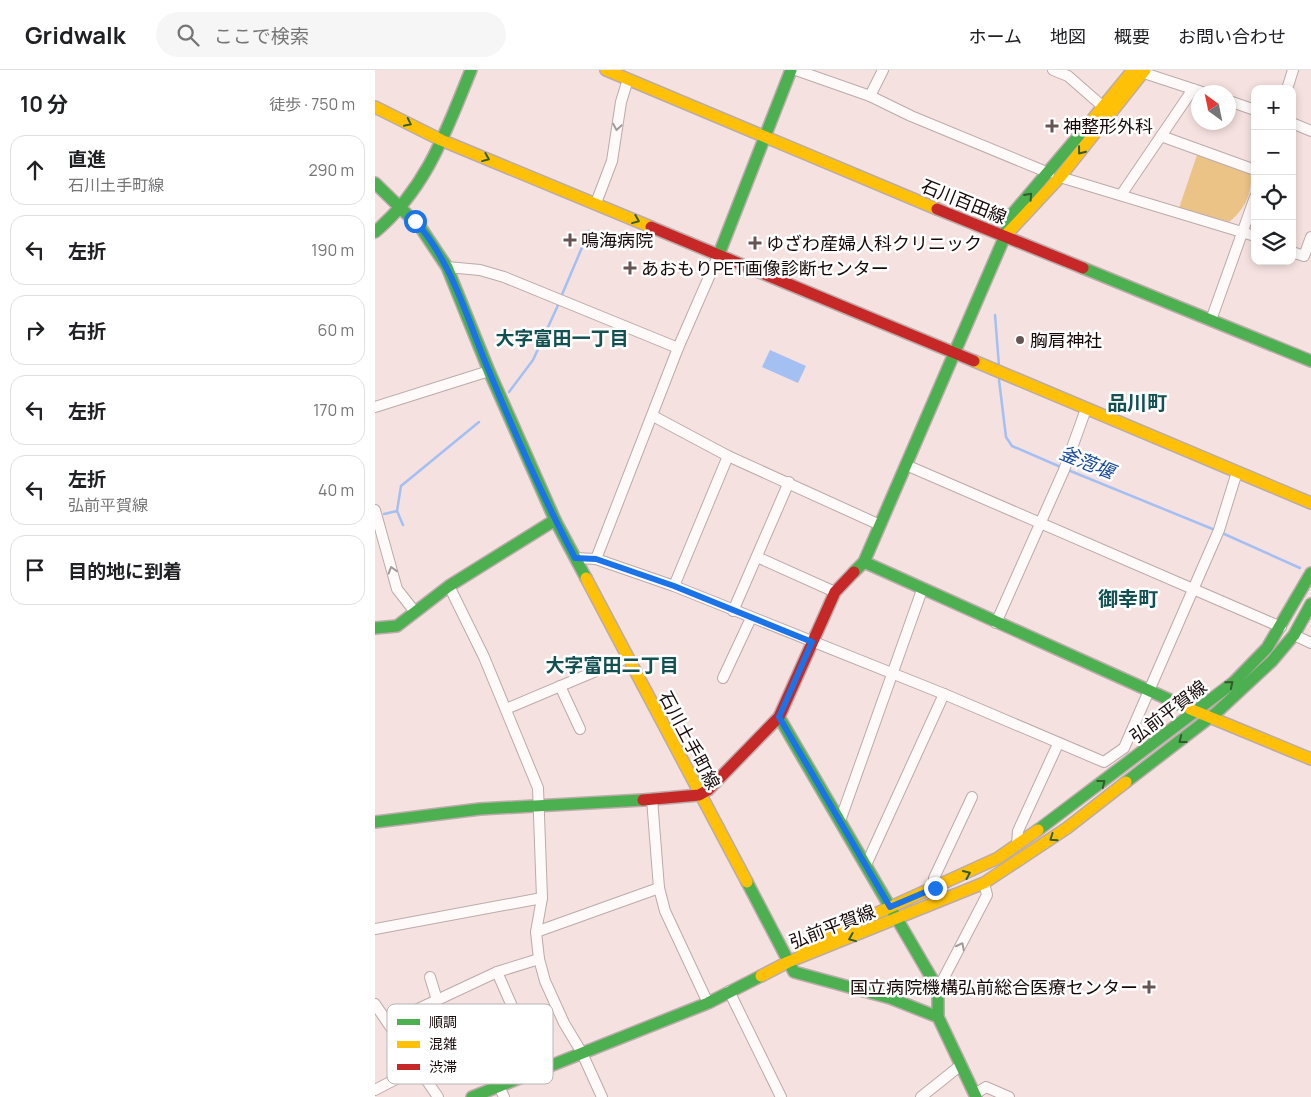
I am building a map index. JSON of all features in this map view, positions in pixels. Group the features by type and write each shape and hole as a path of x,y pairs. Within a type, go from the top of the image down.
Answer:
{"street":[{"path":"375,232 401,207 426,173 471,70"},
{"name":"石川百田線","path":"606,70 766,138 1311,361"},
{"path":"596,559 678,348 719,254 791,70"},
{"path":"796,70 870,96 911,116 1049,173"},
{"path":"870,96 883,70"},
{"path":"1053,70 1070,73 1107,110"},
{"path":"1288,85 1293,70"},
{"path":"375,822 539,805 699,795 708,790 779,717 835,592 864,562 1005,236 1009,218 1141,71 1191,89"},
{"path":"596,203 612,161 621,102 628,79"},
{"path":"1121,195 1161,136 1191,100"},
{"path":"1236,103 1251,109"},
{"path":"375,107 441,140 719,254 1311,503"},
{"path":"1005,236 1021,222 1061,177 1107,110"},
{"path":"1296,125 1311,131"},
{"path":"1161,136 1251,169"},
{"path":"1061,177 1251,234"},
{"name":"石川土手町線","path":"375,182 421,228 447,267 489,371 555,520 794,972 890,998 938,1017"},
{"path":"1211,320 1251,207"},
{"path":"1296,253 1304,256 1311,237"},
{"path":"447,267 480,270 520,282 678,348"},
{"path":"375,407 489,371"},
{"path":"996,623 1065,469 1086,409"},
{"path":"653,416 728,456 789,482 880,525"},
{"path":"674,586 728,456"},
{"path":"906,464 1281,627"},
{"path":"575,558 596,559 674,586 944,694 1104,762 1124,748 1219,530 1237,472"},
{"path":"733,610 789,482"},
{"path":"375,510 397,589 415,612"},
{"path":"375,628 397,626 449,586 555,520"},
{"path":"757,557 835,592"},
{"path":"864,562 922,590 1149,689 1196,712 1311,759"},
{"name":"弘前平賀線","path":"788,962 811,945 890,907 973,871 1017,845 1196,712 1234,682 1267,648 1311,573"},
{"path":"449,586 484,657 538,788 542,898 537,932 539,959 545,981 564,1023 582,1053 602,1097"},
{"path":"840,821 922,590"},
{"name":"弘前平賀線","path":"788,962 897,920 984,883 1067,828 1210,718 1272,661 1294,635 1311,604"},
{"path":"723,678 751,618"},
{"path":"1294,635 1311,643"},
{"path":"506,709 627,658"},
{"path":"561,686 580,729"},
{"path":"866,865 944,694"},
{"path":"779,717 938,990"},
{"path":"1017,845 1018,831 1058,744"},
{"path":"935,888 933,878 972,797"},
{"path":"652,799 659,888 665,911 707,1003"},
{"path":"984,883 987,896 938,990 938,1017 976,1095 986,1087 1009,1097"},
{"path":"537,932 659,888"},
{"path":"375,929 542,898"},
{"path":"428,1004 497,972 539,959"},
{"path":"553,1064 707,1003 788,962"},
{"path":"497,972 511,1004"},
{"path":"430,977 437,1000"},
{"path":"729,991 781,1097"},
{"path":"375,1004 387,1023"},
{"path":"921,1097 961,1065"},
{"path":"375,1090 387,1084"},
{"path":"428,1084 437,1097"},
{"path":"472,1097 502,1092 515,1084"}],"shaded area":[{"path":"1197,155 1250,172 1251,187 1247,200 1229,222 1179,208"}],"water":[{"path":"770,350 806,366 798,383 762,367"}],"waterway":[{"path":"561,297 589,231"},
{"path":"509,392 533,360 559,303"},
{"name":"釜萢堰","path":"995,315 999,366"},
{"name":"釜萢堰","path":"999,380 1006,437 1012,446 1063,468"},
{"path":"403,525 397,511 401,486 479,422"},
{"name":"釜萢堰","path":"1068,470 1215,530"},
{"path":"384,514 397,511"},
{"name":"釜萢堰","path":"1222,533 1300,568"}],"traffic: fast":[{"path":"375,232 393,215 422,177 453,115 471,70"},
{"path":"719,254 791,70"},
{"path":"854,572 864,562 1005,236 1009,218 1092,120"},
{"path":"375,183 421,228 447,267 489,371 555,520 586,578"},
{"path":"1083,268 1311,361"},
{"path":"375,628 397,626 449,586 555,520"},
{"path":"864,562 1190,709"},
{"path":"1038,830 1234,682 1267,648 1311,573"},
{"path":"1126,782 1217,712 1272,661 1294,635 1311,604"},
{"path":"779,717 938,989 938,1017"},
{"path":"375,822 480,809 643,800"},
{"path":"747,882 794,972 890,998 938,1017 976,1097"},
{"path":"553,1065 708,1003 761,976"},
{"path":"472,1097 505,1084"}],"traffic: slow":[{"path":"606,70 937,209"},
{"path":"1092,120 1133,70"},
{"path":"1005,236 1060,177 1145,70"},
{"path":"375,107 441,140 651,227"},
{"path":"974,361 1311,503"},
{"path":"586,578 747,882"},
{"path":"1190,709 1311,759"},
{"path":"761,976 788,962 984,883 1067,828 1126,782"},
{"path":"802,952 840,930 998,858 1038,830"}],"traffic: jam":[{"path":"937,209 1083,268"},
{"path":"651,227 974,361"},
{"path":"643,800 699,795 708,790 779,717 835,592 854,572"}],"place":[{"name":"神整形外科","path":"1052,126"},
{"name":"鳴海病院","path":"570,240"},
{"name":"ゆざわ産婦人科クリニック","path":"755,243"},
{"name":"あおもりPET画像診断センター","path":"630,268"},
{"name":"胸肩神社","path":"1020,340"},
{"name":"国立病院機構弘前総合医療センター","path":"1149,987"}],"district":[{"name":"大字富田一丁目","path":"562,338"},
{"name":"品川町","path":"1137,402"},
{"name":"御幸町","path":"1128,598"},
{"name":"大字富田二丁目","path":"612,665"}],"route":[{"path":"415,221 447,267 489,371 551,513 575,558 596,559 674,586 812,642 779,717 890,907 935,888"}]}
